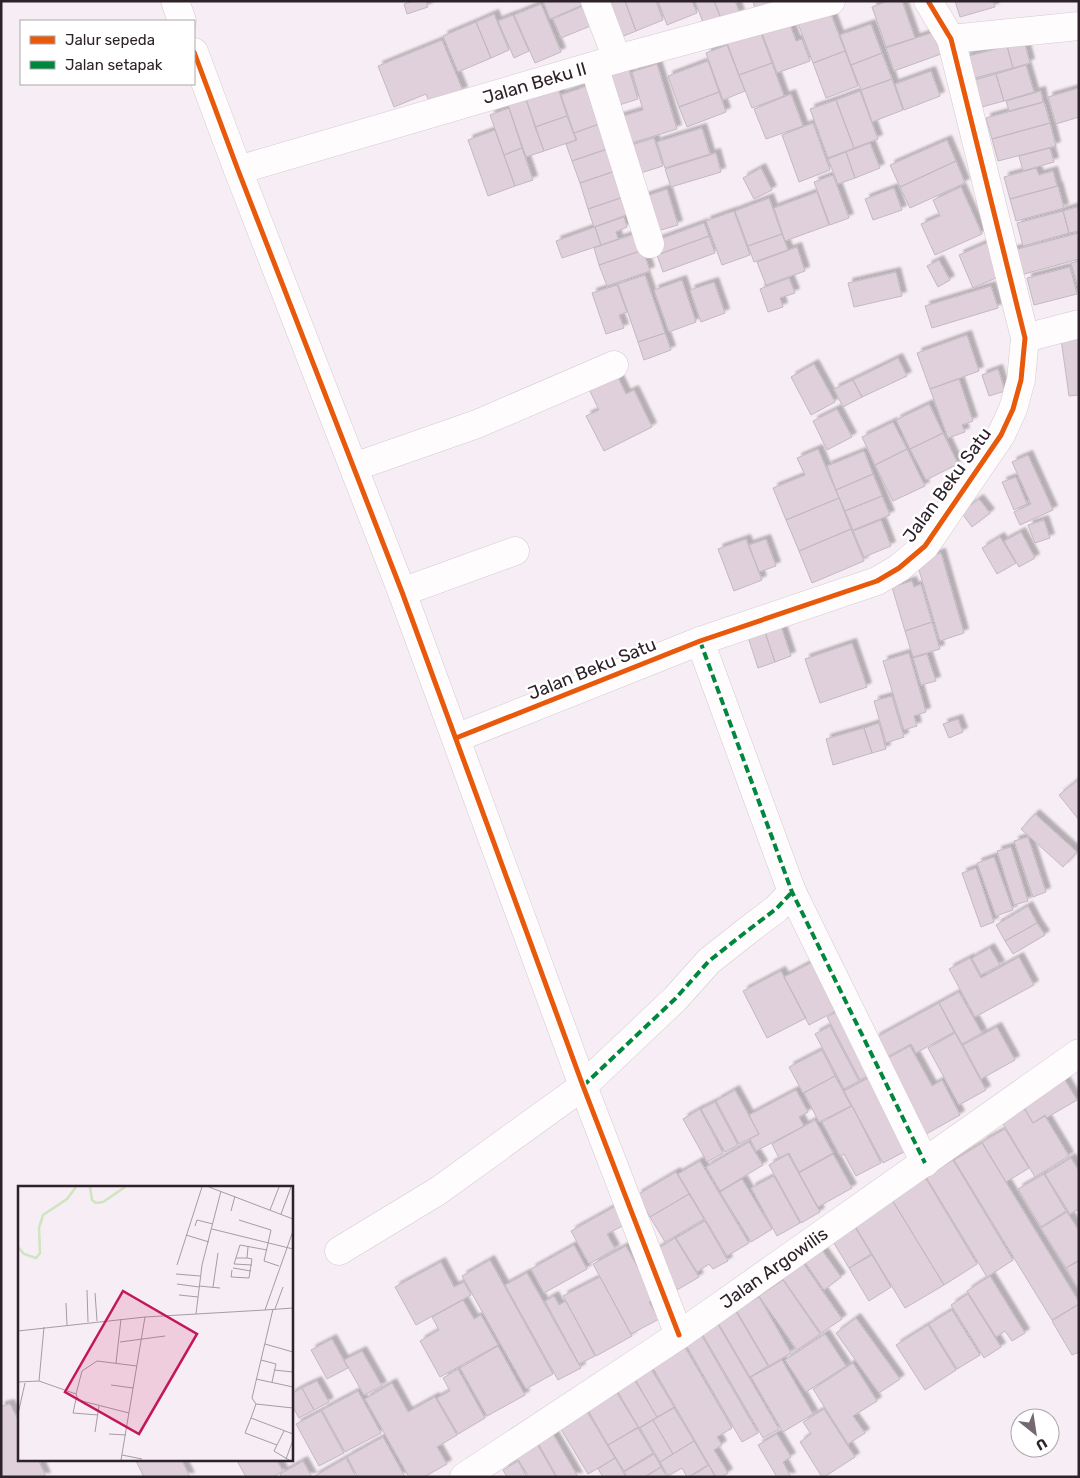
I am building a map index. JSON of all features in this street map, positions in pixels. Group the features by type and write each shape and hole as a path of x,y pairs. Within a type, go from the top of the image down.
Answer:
{"street":[{"path":"175,1 182,20"},
{"path":"595,1 605,62 650,244"},
{"name":"Jalan Beku II","path":"238,170 605,62 831,1"},
{"path":"928,1 951,39 1079,26"},
{"name":"Jalan Beku Satu","path":"456,738 700,641 877,581 899,568 925,546 1001,436 1013,409 1021,380 1025,338 951,39"},
{"path":"195,55 402,592 583,1086 679,1335"},
{"path":"1025,338 1079,324"},
{"path":"354,468 477,424 614,365"},
{"path":"402,592 515,551"},
{"path":"700,641 792,892 925,1163"},
{"path":"338,1251 438,1191 583,1086 674,999 709,961 776,909 792,892"},
{"name":"Jalan Argowilis","path":"464,1477 679,1335 1079,1053"}],"building":[{"path":"413,1 426,1 428,7 407,14 404,4"},
{"path":"543,1 586,1 587,3 550,19"},
{"path":"599,1 625,1 636,31 614,40"},
{"path":"625,1 656,1 663,20 636,31"},
{"path":"658,1 692,1 697,13 667,25"},
{"path":"695,1 714,1 722,21 705,28"},
{"path":"714,1 735,1 740,14 722,21"},
{"path":"753,1 779,1 755,9"},
{"path":"888,1 902,1 915,38 886,47 872,7"},
{"path":"955,1 993,1 995,7 960,17"},
{"path":"541,4 561,52 535,63 514,15"},
{"path":"585,5 593,25 561,38 553,19"},
{"path":"829,9 845,51 813,63 797,21"},
{"path":"494,14 509,50 491,58 476,22"},
{"path":"513,15 529,51 514,58 498,21"},
{"path":"476,22 491,58 458,72 443,36"},
{"path":"789,22 796,41 802,39 810,61 777,73 762,33"},
{"path":"871,24 882,53 851,65 840,35"},
{"path":"759,28 772,63 739,75 726,40"},
{"path":"934,32 941,54 894,71 886,48"},
{"path":"442,40 463,91 430,104 426,94 394,107 378,66"},
{"path":"1024,41 1030,63 1013,68 1007,46"},
{"path":"727,45 745,91 723,100 706,53"},
{"path":"1007,46 1013,68 971,79 965,57"},
{"path":"845,51 858,86 826,98 813,63"},
{"path":"882,53 892,79 861,90 851,65"},
{"path":"708,61 719,92 679,107 668,76"},
{"path":"627,63 638,99 610,108 599,72"},
{"path":"772,63 784,96 752,108 739,75"},
{"path":"657,64 677,129 622,146 613,119 643,110 632,72"},
{"path":"1026,65 1034,92 1004,101 996,74"},
{"path":"931,71 940,96 904,110 895,84"},
{"path":"996,74 1004,101 978,108 971,81"},
{"path":"892,79 903,110 872,122 861,90"},
{"path":"592,84 605,122 574,133 561,95"},
{"path":"557,85 567,116 535,127 525,96"},
{"path":"1079,88 1079,117 1056,124 1048,97"},
{"path":"860,91 878,139 854,148 836,100"},
{"path":"1041,91 1043,102 1009,111 1006,101"},
{"path":"719,92 726,112 687,127 679,107"},
{"path":"791,94 803,126 766,139 754,109"},
{"path":"525,96 544,151 526,157 507,102"},
{"path":"836,100 854,148 828,158 810,109"},
{"path":"1044,102 1050,123 992,139 986,118"},
{"path":"509,108 522,148 504,155 490,115"},
{"path":"567,116 576,140 544,151 535,127"},
{"path":"605,122 613,147 572,161 566,144 577,140 574,133"},
{"path":"813,123 830,170 799,182 782,135"},
{"path":"1050,123 1056,146 998,161 992,139"},
{"path":"702,128 710,154 665,168 657,142"},
{"path":"495,130 515,186 488,196 468,140"},
{"path":"654,138 663,166 631,176 622,148"},
{"path":"947,140 956,161 900,187 890,165"},
{"path":"870,143 880,168 855,178 846,152"},
{"path":"613,147 621,169 580,183 572,161"},
{"path":"522,148 533,180 515,186 504,155"},
{"path":"1050,148 1054,162 1023,171 1019,156"},
{"path":"846,152 855,178 838,184 828,159"},
{"path":"716,153 721,172 671,187 665,169"},
{"path":"956,161 965,183 910,208 900,187"},
{"path":"761,168 772,190 754,199 743,178"},
{"path":"1036,168 1039,175 1053,171 1057,186 1010,199 1004,177"},
{"path":"621,169 630,195 588,209 580,183"},
{"path":"833,175 849,218 830,225 814,182"},
{"path":"1058,186 1064,208 1016,221 1010,199"},
{"path":"961,187 982,234 935,255 921,224 940,216 933,200"},
{"path":"894,188 902,210 873,220 865,199"},
{"path":"667,189 678,225 651,233 641,198"},
{"path":"817,192 829,225 785,241 774,208"},
{"path":"623,197 629,214 594,227 588,209"},
{"path":"769,198 782,234 748,246 735,211"},
{"path":"1077,207 1079,231 1069,233 1063,211"},
{"path":"734,211 750,255 722,265 706,221"},
{"path":"1063,211 1069,233 1023,246 1017,223"},
{"path":"624,217 627,227 616,232 618,239 601,245 595,227"},
{"path":"704,223 709,236 657,255 652,242"},
{"path":"595,227 601,245 562,258 556,241"},
{"path":"637,233 643,250 599,265 594,248"},
{"path":"1079,233 1079,259 1017,276 1010,251"},
{"path":"782,234 788,250 754,262 748,246"},
{"path":"709,236 715,253 663,272 657,255"},
{"path":"991,241 1005,274 973,288 959,255"},
{"path":"797,247 805,271 766,285 757,262"},
{"path":"643,250 650,271 607,286 599,265"},
{"path":"939,260 950,280 938,287 927,266"},
{"path":"1079,261 1079,291 1071,263"},
{"path":"1070,267 1077,294 1034,305 1027,278"},
{"path":"896,272 902,296 854,307 848,283"},
{"path":"645,275 665,333 638,342 618,284"},
{"path":"789,278 795,293 780,298 783,307 768,312 760,289"},
{"path":"682,280 696,322 669,332 654,290"},
{"path":"714,282 725,313 701,322 690,290"},
{"path":"617,285 627,312 619,315 624,328 606,334 592,293"},
{"path":"991,286 998,308 932,328 925,306"},
{"path":"665,333 671,350 644,360 638,342"},
{"path":"967,335 979,371 930,389 917,353"},
{"path":"1079,336 1079,395 1069,396 1061,339"},
{"path":"898,358 907,376 862,397 853,380"},
{"path":"814,364 835,402 811,415 791,377"},
{"path":"998,369 1005,391 989,396 982,375"},
{"path":"615,371 626,394 634,390 652,427 604,451 586,416 599,410 587,385"},
{"path":"959,379 973,421 962,425 965,432 948,438 930,389"},
{"path":"853,380 862,397 843,407 834,389"},
{"path":"929,404 943,433 910,449 896,420"},
{"path":"837,409 852,437 827,450 813,421"},
{"path":"893,422 907,449 875,465 862,437"},
{"path":"943,433 958,464 926,480 910,449"},
{"path":"818,449 839,498 786,520 773,488 805,475 797,458"},
{"path":"907,449 925,486 893,501 875,465"},
{"path":"864,451 873,474 836,490 827,466"},
{"path":"1028,455 1053,510 1020,525 1014,512 1031,504 1012,462"},
{"path":"873,474 882,496 845,511 836,490"},
{"path":"1016,477 1027,504 1014,510 1002,482"},
{"path":"882,496 890,515 853,530 845,511"},
{"path":"839,498 851,529 799,551 786,520"},
{"path":"979,499 990,513 972,527 961,512"},
{"path":"881,520 891,546 864,557 853,531"},
{"path":"1044,520 1050,538 1035,543 1028,525"},
{"path":"851,529 864,561 812,583 799,551"},
{"path":"1021,532 1035,558 1019,567 1004,541"},
{"path":"1000,537 1016,563 997,574 982,548"},
{"path":"746,539 762,580 734,591 718,549"},
{"path":"766,539 776,566 759,572 749,545"},
{"path":"941,553 964,633 940,641 916,560"},
{"path":"912,581 914,587 921,584 932,622 905,631 892,587"},
{"path":"779,620 791,656 775,662 763,626"},
{"path":"932,622 940,649 913,657 905,631"},
{"path":"763,626 775,662 758,668 746,631"},
{"path":"852,643 867,687 820,703 805,659"},
{"path":"909,653 926,712 914,716 917,726 904,730 883,661"},
{"path":"927,654 936,681 921,685 913,658"},
{"path":"892,696 904,737 886,743 874,701"},
{"path":"958,719 963,732 949,738 943,724"},
{"path":"879,723 886,749 872,753 864,728"},
{"path":"864,728 872,753 833,765 826,739"},
{"path":"1079,779 1079,820 1059,795"},
{"path":"1035,814 1077,852 1063,867 1021,829"},
{"path":"1028,837 1046,892 1033,897 1014,841"},
{"path":"1011,847 1028,901 1014,905 997,851"},
{"path":"994,857 1013,910 996,916 977,863"},
{"path":"976,868 994,922 981,927 962,873"},
{"path":"1028,906 1037,923 1005,941 996,925"},
{"path":"1037,923 1045,935 1013,954 1005,941"},
{"path":"990,948 1000,965 981,975 972,958"},
{"path":"1019,957 1034,985 975,1017 949,969 970,958 981,978"},
{"path":"818,959 843,1007 809,1025 784,977"},
{"path":"781,971 806,1018 767,1038 743,991"},
{"path":"959,992 982,1033 962,1044 939,1003"},
{"path":"939,1003 954,1032 916,1053 911,1044 885,1058 875,1038"},
{"path":"844,1008 877,1071 860,1080 827,1017"},
{"path":"830,1026 859,1081 844,1089 815,1034"},
{"path":"997,1027 1015,1060 981,1079 963,1045"},
{"path":"955,1033 986,1090 959,1105 928,1048"},
{"path":"910,1046 932,1086 942,1080 960,1115 919,1138 879,1063"},
{"path":"822,1050 835,1076 803,1093 789,1067"},
{"path":"876,1074 915,1146 883,1163 844,1091"},
{"path":"835,1076 851,1106 819,1122 804,1093"},
{"path":"1063,1077 1077,1100 1046,1118 1045,1115 1033,1123 1021,1102"},
{"path":"735,1090 759,1134 739,1144 716,1101"},
{"path":"796,1090 808,1112 799,1117 804,1126 756,1151 750,1139 759,1134 749,1115"},
{"path":"715,1102 738,1145 725,1152 701,1109"},
{"path":"1020,1102 1033,1123 1045,1116 1069,1156 1035,1177 998,1115"},
{"path":"852,1106 881,1163 856,1176 844,1154 840,1156 822,1122"},
{"path":"700,1109 723,1153 707,1162 683,1119"},
{"path":"815,1120 833,1153 799,1172 789,1153 779,1158 772,1144"},
{"path":"1005,1129 1029,1168 1006,1182 982,1142"},
{"path":"749,1142 763,1165 720,1191 706,1167"},
{"path":"982,1143 1079,1302 1079,1304 1052,1320 954,1160"},
{"path":"788,1154 820,1212 801,1223 769,1165"},
{"path":"833,1154 852,1188 818,1207 799,1173"},
{"path":"1071,1158 1079,1171 1079,1209 1070,1214 1045,1174"},
{"path":"953,1160 1013,1260 987,1277 926,1177"},
{"path":"700,1161 749,1243 727,1256 678,1174"},
{"path":"676,1172 689,1194 650,1217 637,1195"},
{"path":"1044,1174 1066,1211 1041,1227 1018,1189"},
{"path":"774,1176 800,1223 777,1236 751,1188"},
{"path":"925,1177 977,1264 944,1285 891,1198"},
{"path":"742,1179 772,1229 751,1242 720,1192"},
{"path":"689,1194 704,1219 665,1242 650,1217"},
{"path":"891,1198 944,1285 905,1308 852,1221"},
{"path":"616,1206 626,1224 607,1234 615,1249 589,1264 571,1231"},
{"path":"1067,1212 1079,1231 1079,1260 1066,1268 1041,1228"},
{"path":"705,1221 728,1261 713,1269 709,1264 697,1272 676,1238"},
{"path":"852,1222 871,1254 849,1268 829,1235"},
{"path":"675,1238 699,1277 677,1290 654,1251"},
{"path":"574,1245 587,1269 544,1293 531,1269"},
{"path":"626,1246 655,1299 649,1302 659,1319 631,1334 593,1264"},
{"path":"819,1246 841,1277 824,1290 802,1258"},
{"path":"872,1255 891,1287 869,1301 849,1268"},
{"path":"490,1260 553,1374 526,1389 462,1276"},
{"path":"801,1260 842,1319 821,1333 780,1275"},
{"path":"1079,1261 1079,1286 1077,1287 1066,1268"},
{"path":"441,1262 454,1287 464,1282 471,1295 416,1325 395,1287"},
{"path":"527,1273 581,1368 558,1380 505,1285"},
{"path":"990,1276 1025,1333 1012,1341 1005,1331 996,1337 967,1291"},
{"path":"600,1277 632,1336 596,1356 563,1296"},
{"path":"783,1280 820,1334 797,1350 759,1296"},
{"path":"968,1294 1001,1347 984,1358 951,1305"},
{"path":"554,1296 559,1305 566,1301 595,1356 579,1364 545,1301"},
{"path":"759,1297 791,1353 769,1366 736,1310"},
{"path":"463,1300 474,1319 481,1315 498,1345 440,1377 420,1341 439,1330 432,1317"},
{"path":"1079,1304 1079,1352 1072,1355 1052,1321"},
{"path":"735,1310 768,1366 750,1377 717,1321"},
{"path":"952,1310 980,1355 957,1369 929,1324"},
{"path":"856,1318 900,1379 879,1393 836,1333"},
{"path":"716,1321 779,1429 763,1438 700,1330"},
{"path":"928,1325 956,1370 925,1390 896,1345"},
{"path":"699,1331 758,1433 742,1442 683,1340"},
{"path":"825,1334 846,1366 806,1392 785,1360"},
{"path":"332,1339 348,1368 327,1379 311,1350"},
{"path":"683,1344 732,1428 717,1437 722,1445 714,1450 728,1473 722,1477 716,1477 650,1363"},
{"path":"498,1346 525,1395 487,1416 460,1368"},
{"path":"362,1351 382,1386 364,1395 344,1360"},
{"path":"782,1360 813,1414 783,1432 751,1377"},
{"path":"853,1363 877,1401 853,1416 865,1433 848,1444 813,1389"},
{"path":"648,1364 674,1407 657,1417 632,1374"},
{"path":"458,1369 485,1418 458,1434 437,1398 450,1391 443,1378"},
{"path":"631,1374 657,1417 639,1428 614,1385"},
{"path":"317,1381 329,1402 314,1410 302,1388"},
{"path":"392,1383 408,1412 435,1397 457,1435 437,1447 447,1464 424,1477 409,1477 365,1399"},
{"path":"302,1388 314,1410 299,1418 292,1406 292,1393"},
{"path":"358,1391 381,1433 345,1452 322,1410"},
{"path":"617,1393 638,1427 608,1445 588,1410"},
{"path":"10,1404 18,1419 18,1460 38,1460 46,1477 1,1477 1,1406"},
{"path":"674,1408 694,1441 673,1454 653,1420"},
{"path":"824,1409 855,1457 822,1477 800,1442 811,1434 803,1422"},
{"path":"586,1410 615,1458 588,1474 559,1426"},
{"path":"321,1411 344,1453 319,1466 296,1424"},
{"path":"653,1420 673,1454 660,1462 640,1428"},
{"path":"638,1428 653,1453 624,1471 608,1445"},
{"path":"553,1434 578,1477 557,1477 538,1443"},
{"path":"777,1434 791,1457 783,1462 791,1477 777,1477 758,1445"},
{"path":"383,1437 405,1477 358,1477 347,1457"},
{"path":"694,1441 708,1465 688,1477 682,1468 668,1476 660,1462"},
{"path":"537,1444 556,1477 529,1477 516,1456"},
{"path":"654,1454 661,1467 644,1477 627,1477 624,1472"},
{"path":"346,1458 356,1477 313,1477"},
{"path":"615,1458 626,1477 603,1477 598,1469"},
{"path":"136,1460 182,1460 190,1477 144,1477"},
{"path":"237,1460 277,1460 283,1471 273,1477 246,1477"},
{"path":"303,1461 312,1477 281,1477 280,1474"},
{"path":"518,1461 527,1477 507,1477 503,1470"},
{"path":"709,1465 715,1477 690,1477"},
{"path":"661,1467 667,1477 645,1477"}],"marked path":[{"path":"700,641 792,892 925,1163"},
{"path":"583,1086 675,999 709,961 776,909 792,892"}],"cycle path":[{"path":"456,738 700,641 877,581 899,568 925,546 1001,435 1013,409 1021,380 1025,338 951,39 928,1"},
{"path":"195,55 402,592 583,1086 679,1335"}]}
